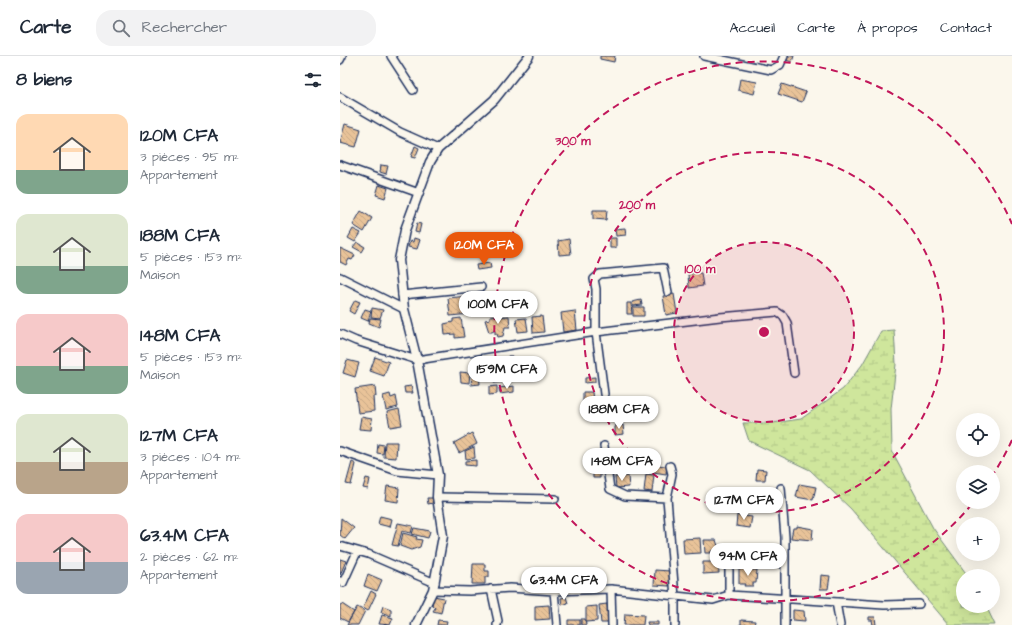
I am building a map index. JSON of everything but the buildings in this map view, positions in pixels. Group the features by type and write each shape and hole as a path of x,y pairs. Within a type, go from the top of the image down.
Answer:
{"street":[{"path":"340,60 342,56"},
{"path":"391,56 413,90"},
{"path":"416,625 434,586 443,536 437,497 438,475 417,360 404,309 398,260 405,230 430,162 438,149 494,100 529,56"},
{"path":"704,56 771,70 780,65 784,56"},
{"path":"340,98 400,132 438,149"},
{"path":"340,165 419,193"},
{"path":"604,394 596,332 596,289 594,279 600,274 663,268 668,292"},
{"path":"340,277 404,309"},
{"path":"402,295 481,287"},
{"path":"340,334 356,341 417,360 596,332 720,317 777,312 783,316 787,323 794,373"},
{"path":"604,446 610,489 625,496 667,498"},
{"path":"340,451 397,471 438,475"},
{"path":"670,466 672,474 667,498 675,597 675,625"},
{"path":"781,488 785,537 785,625"},
{"path":"437,497 555,499"},
{"path":"340,546 368,554 434,586 491,589 528,588 554,591 611,589 713,600 729,595 884,605 919,604"},
{"path":"728,549 729,595"},
{"path":"340,582 344,583 357,552"},
{"path":"491,589 498,621 497,625"},
{"path":"611,589 612,625"},
{"path":"554,591 557,625"},
{"path":"836,602 840,625"}],"green space":[{"path":"894,330 896,364 891,409 892,451 933,528 963,569 956,569 956,613 989,613 995,625 949,625 851,509 810,470 749,441 743,423 773,423 801,419 843,389 862,365 881,331"}]}
